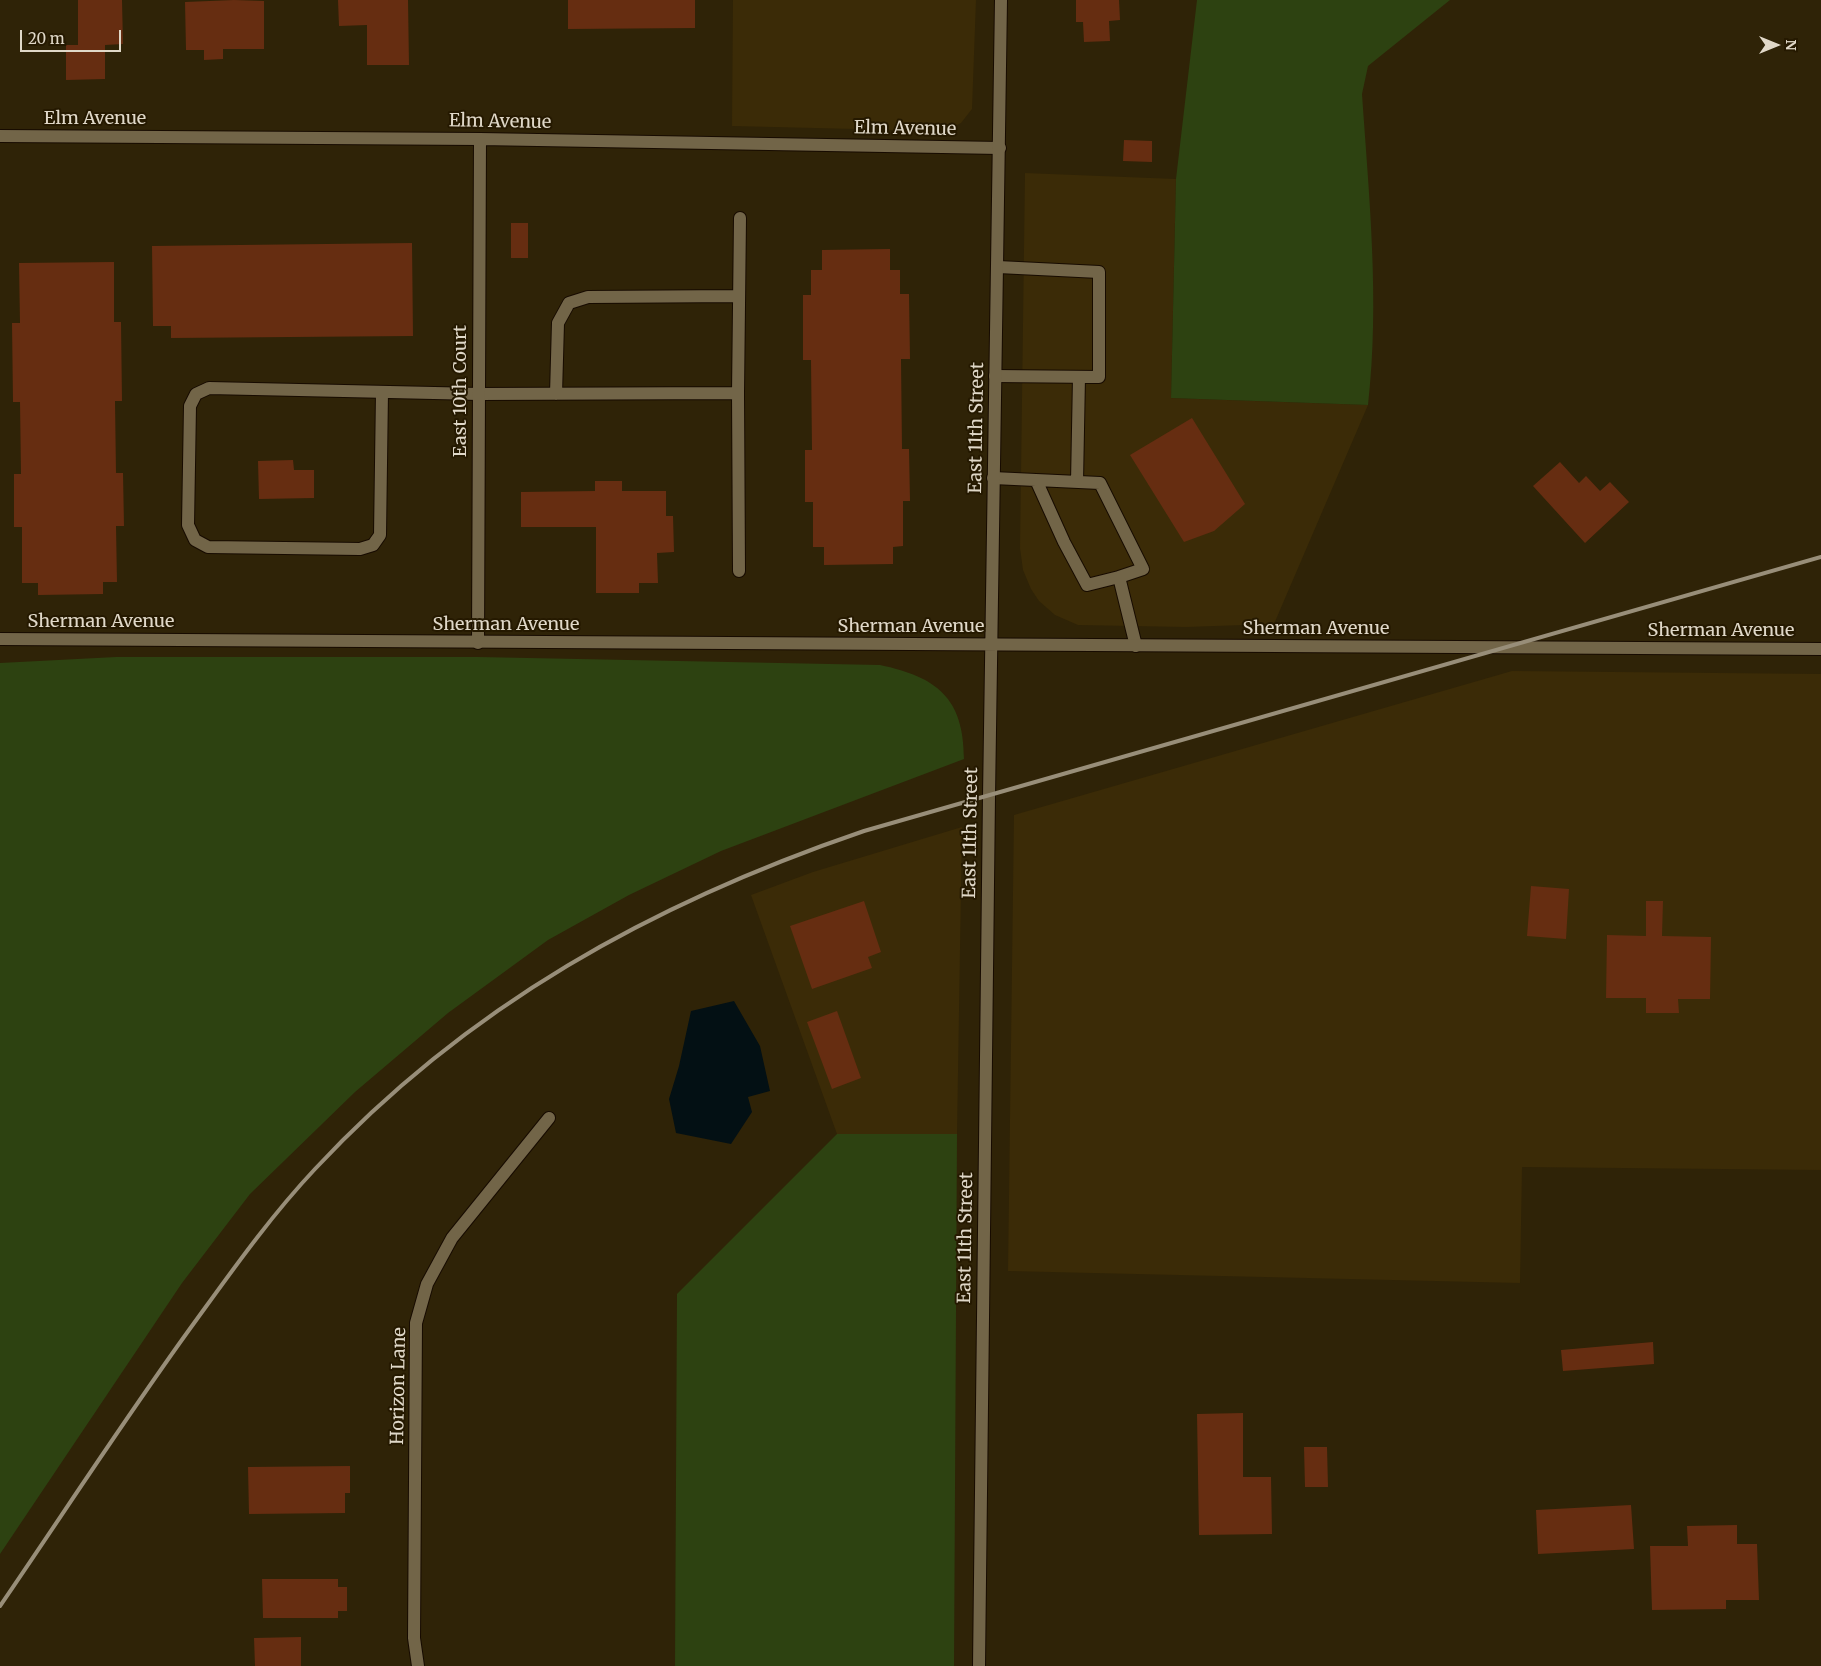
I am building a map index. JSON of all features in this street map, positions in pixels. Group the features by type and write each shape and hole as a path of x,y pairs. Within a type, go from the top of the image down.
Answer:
{"street":[{"name":"East 11th Street","path":"979,1666 993,478 1001,0"},
{"name":"Elm Avenue","path":"0,136 480,140 1000,148"},
{"name":"East 10th Court","path":"478,643 480,140"},
{"path":"738,571 740,218"},
{"path":"995,376 1099,377 1099,272 998,267"},
{"path":"556,394 558,323 569,303 588,297 739,296"},
{"path":"1077,482 1078,377"},
{"path":"382,392 380,535 373,545 360,548 208,546 195,540 188,525 190,406 196,394 209,388 479,394 738,393"},
{"path":"993,478 1100,482 1110,515 1143,569 1088,585 1069,539 1036,480"},
{"path":"1119,577 1136,646"},
{"name":"Sherman Avenue","path":"0,639 992,646 1821,649"},
{"name":"Horizon Lane","path":"418,1666 414,1638 416,1323 427,1284 452,1238 549,1118"}],"shaded area":[{"path":"733,0 976,0 972,109 961,123 938,131 732,126"},
{"path":"1025,173 1176,179 1171,398 1368,405 1274,624 1186,627 1078,625 1055,615 1039,601 1031,589 1023,570 1020,548"},
{"path":"1512,671 1821,674 1821,1170 1522,1167 1520,1283 1008,1271 1014,815"},
{"path":"962,827 957,1134 837,1134 751,895 813,872"},
{"path":"734,1001 760,1046 770,1091 748,1097 752,1112 731,1144 676,1133 669,1099 679,1066 691,1011"}],"green space":[{"path":"1197,0 1450,0 1368,66 1362,94 1373,288 1373,327 1368,405 1171,398 1176,179"},
{"path":"116,657 478,657 880,665 917,676 932,684 943,694 959,720 963,738 964,759 721,851 629,895 548,940 448,1013 355,1092 250,1194 182,1283 0,1554 0,663"},
{"path":"837,1134 957,1134 954,1666 675,1666 677,1294"}],"building":[{"path":"78,0 122,0 123,44 105,45 105,79 66,80 66,45 78,45"},
{"path":"338,0 408,0 409,65 367,65 367,25 339,26"},
{"path":"568,0 695,0 695,28 568,29"},
{"path":"1076,0 1119,0 1120,20 1109,21 1110,41 1084,42 1083,22 1076,22"},
{"path":"264,1 264,49 223,49 223,59 204,60 204,50 186,50 185,2"},
{"path":"1124,140 1152,141 1152,162 1123,161"},
{"path":"511,223 528,223 528,258 511,258"},
{"path":"412,243 413,336 171,338 171,326 153,326 152,246"},
{"path":"890,249 890,270 900,270 900,294 909,294 910,359 901,359 902,449 909,449 910,501 903,501 903,546 893,547 893,564 824,565 824,547 813,547 813,502 805,502 805,450 812,450 811,360 803,360 803,295 811,295 811,270 822,270 822,250"},
{"path":"114,262 114,322 121,322 122,401 115,401 116,473 123,473 124,526 116,526 117,582 103,582 103,594 38,595 38,583 22,583 22,527 14,527 14,474 21,474 20,402 13,402 12,323 20,323 19,263"},
{"path":"1192,418 1245,504 1214,531 1184,542 1130,455"},
{"path":"293,460 294,470 314,470 314,498 259,499 258,461"},
{"path":"1560,462 1579,483 1586,476 1600,491 1610,482 1629,502 1585,543 1533,486"},
{"path":"595,481 622,481 622,491 666,491 666,516 673,516 674,552 657,553 658,583 639,583 639,593 596,593 596,527 521,527 521,492 595,491"},
{"path":"1531,886 1569,889 1566,939 1527,936"},
{"path":"864,901 881,952 868,957 872,968 812,989 790,926"},
{"path":"1646,901 1663,901 1662,936 1711,937 1710,999 1678,999 1679,1013 1646,1013 1646,998 1606,998 1607,935 1646,936"},
{"path":"837,1011 861,1078 832,1089 807,1022"},
{"path":"1653,1342 1654,1364 1563,1371 1561,1350"},
{"path":"1243,1413 1243,1477 1271,1477 1272,1534 1199,1535 1197,1414"},
{"path":"1304,1447 1327,1447 1328,1487 1305,1487"},
{"path":"350,1466 350,1493 345,1493 345,1513 249,1514 248,1467"},
{"path":"1631,1505 1634,1549 1538,1554 1536,1510"},
{"path":"1737,1525 1737,1544 1757,1544 1759,1600 1726,1600 1726,1609 1652,1610 1650,1546 1688,1546 1687,1526"},
{"path":"262,1579 338,1579 338,1587 347,1587 347,1611 338,1611 338,1618 263,1618"},
{"path":"301,1637 301,1666 255,1666 254,1638"}],"railway":[{"path":"0,1606 165,1364 249,1248 298,1188 374,1110 436,1057 500,1009 568,966 638,926 711,891 786,859 864,831 1821,557"}]}
